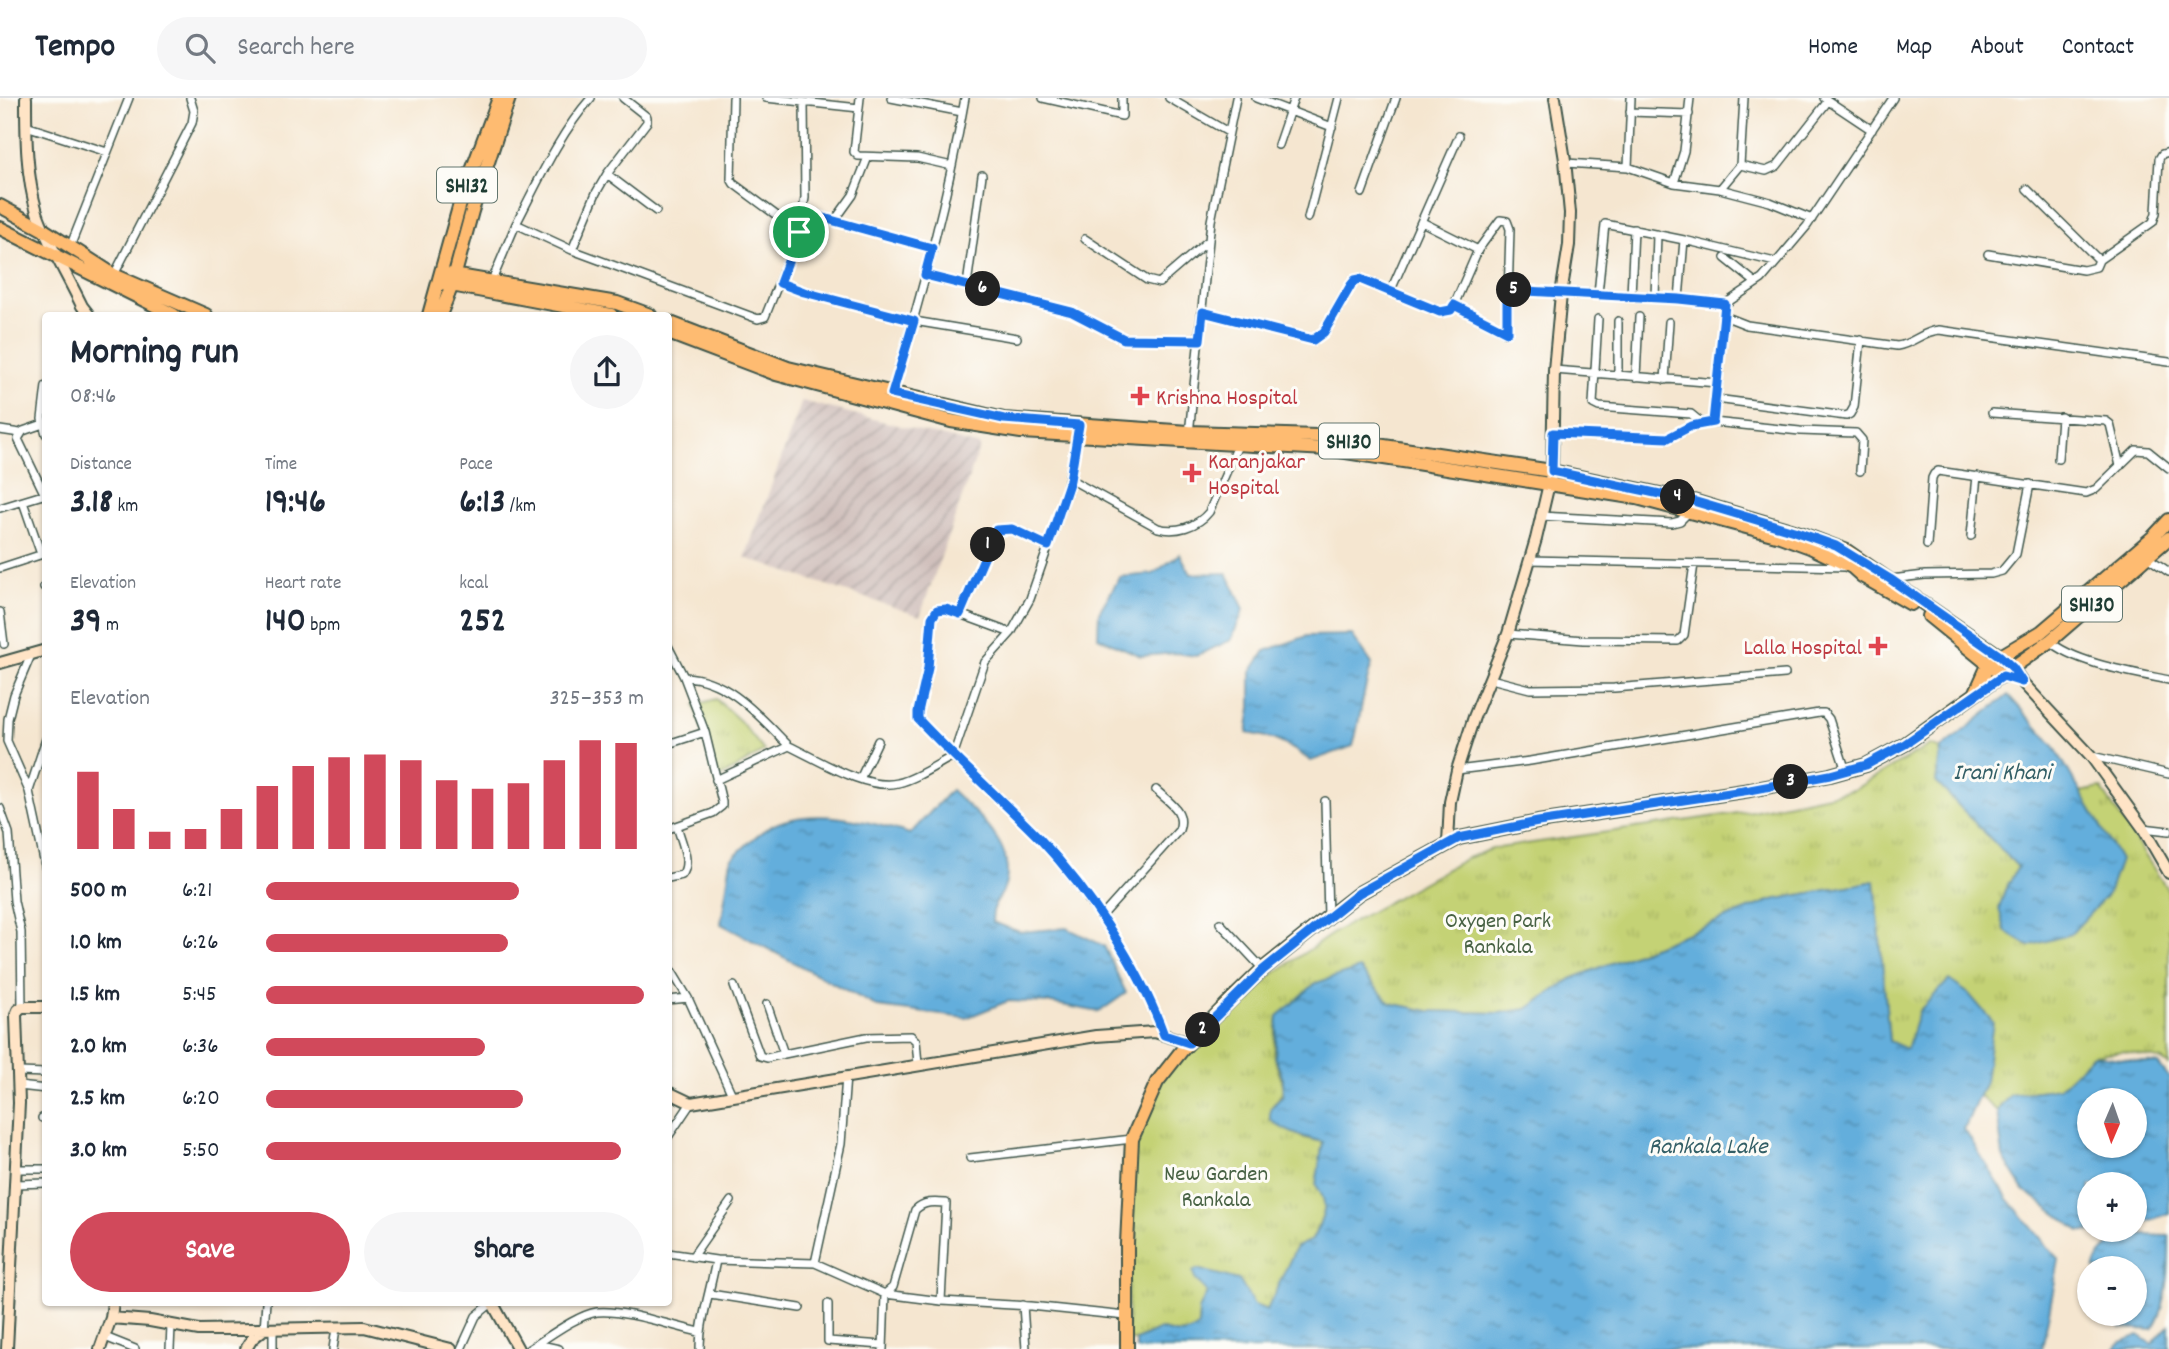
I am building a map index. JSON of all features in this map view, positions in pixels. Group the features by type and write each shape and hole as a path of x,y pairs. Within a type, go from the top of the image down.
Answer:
{"main road":[{"name":"SH132","path":"430,312 461,200 499,98"},
{"path":"441,312 509,98"},
{"path":"0,206 44,230 114,275 199,312"},
{"path":"0,228 168,312"},
{"path":"438,278 617,303 642,312"},
{"path":"490,286 598,312"},
{"name":"SH130","path":"672,324 776,364 951,421 1003,429 1079,430 1189,437"},
{"name":"SH130","path":"672,335 776,374 890,400"},
{"name":"SH130","path":"1079,430 1101,437 1317,436 1693,501 1794,531 1847,551 1890,579 1994,659 2045,637 2147,557 2164,540"},
{"path":"1127,1349 1132,1139 1157,1082 1189,1043 1263,970 1359,893 1448,843 1470,835 1524,824 1750,790 1866,765 1905,744 2008,672 1994,659 1926,613 1862,576 1852,567 1780,536 1551,477 1327,449 1189,437"},
{"path":"2164,540 2169,520"},
{"name":"SH130","path":"2008,672 2045,637 2164,540"},
{"path":"1976,694 1994,659"}],"street":[{"path":"26,98 30,183 44,230 87,312"},
{"path":"70,247 129,98"},
{"path":"114,275 192,123 194,111 190,98"},
{"path":"490,286 516,224 550,155 591,98"},
{"path":"572,250 607,174 647,122 648,117 623,98"},
{"path":"733,98 731,179 799,232"},
{"path":"766,98 859,108"},
{"path":"860,98 854,152 858,156 917,158 953,166"},
{"path":"891,98 962,112"},
{"path":"890,400 914,321 953,166 965,98"},
{"path":"1043,98 1122,116 1122,98"},
{"path":"1169,98 1228,132"},
{"path":"1189,437 1209,240 1236,98"},
{"path":"1256,98 1332,127"},
{"path":"1278,145 1294,98"},
{"path":"1308,218 1339,98"},
{"path":"1362,193 1396,98"},
{"path":"1448,843 1450,802 1457,770 1474,717 1508,634 1551,477 1555,370 1561,293 1569,242 1566,163 1555,98"},
{"path":"1628,167 1631,98"},
{"path":"1674,183 1684,151 1690,98"},
{"path":"1720,189 1740,165 1744,98"},
{"path":"1507,290 1725,304 1756,283 1812,219 1893,98"},
{"path":"1740,165 1766,171 1777,166 1826,99 1872,130"},
{"path":"516,224 572,250 758,319 765,317 799,232 805,156 804,102"},
{"path":"1630,112 1689,114"},
{"path":"26,126 107,152"},
{"path":"1391,290 1459,136"},
{"path":"1988,254 2091,270 2099,260 2152,222 2156,213 2159,159 2162,154 2169,152"},
{"path":"835,220 853,195 868,157"},
{"path":"1566,163 1628,167 1674,183 1720,189 1770,202 1812,219"},
{"path":"607,174 656,211"},
{"path":"967,285 982,175"},
{"path":"2027,189 2099,260"},
{"path":"802,212 932,248"},
{"path":"1203,312 1313,340 1324,332 1355,280 1366,280 1440,312 1451,310 1478,250 1500,220 1510,223 1507,332 1454,305"},
{"path":"1422,222 1478,250"},
{"path":"1598,294 1605,224 1775,262"},
{"path":"1631,296 1634,229"},
{"path":"1635,239 1646,233"},
{"path":"1656,298 1657,234"},
{"path":"1085,239 1147,280 1159,283 1209,240"},
{"path":"1679,299 1684,240"},
{"path":"1725,258 1756,283"},
{"path":"925,275 1072,312 1124,339 1200,340"},
{"path":"780,283 804,292 914,321 1017,338"},
{"path":"1713,422 1725,304"},
{"path":"1724,316 1747,325 1897,346 1905,345 1931,330 1939,330 2169,362"},
{"path":"1636,377 1639,317"},
{"path":"1598,319 1592,401 1595,406 1691,414 1702,424"},
{"path":"1618,321 1618,376"},
{"path":"1665,380 1669,321"},
{"path":"1716,399 1846,416 1854,407 1861,340"},
{"path":"1555,370 1718,383"},
{"path":"1992,413 2106,421 2110,424 2120,466"},
{"path":"2057,459 2061,417"},
{"path":"1553,433 1668,438 1691,426 1713,422 1800,431 1856,433 1862,440 1860,471"},
{"path":"0,430 19,433 42,425"},
{"path":"684,677 709,681 741,701 789,746 860,779 878,784 901,783 953,756 985,662 1011,633 1030,599 1070,480 1079,430"},
{"path":"19,433 20,446 42,489"},
{"path":"1070,480 1158,528 1170,531 1203,520 1239,443"},
{"path":"1927,545 1934,474 1943,471 2086,494 2096,489 2136,450 2142,449 2169,468"},
{"path":"1971,536 1977,476"},
{"path":"1890,579 1925,575 1991,574 2001,571 2017,554 2031,484"},
{"path":"0,508 42,496"},
{"path":"23,502 42,550"},
{"path":"1540,516 1672,523 1680,521 1690,511"},
{"path":"960,614 996,530 1012,529 1048,546"},
{"path":"0,568 42,553"},
{"path":"2147,557 2169,572"},
{"path":"1530,560 1852,567"},
{"path":"1508,634 1584,640 1678,641 1684,635 1694,564"},
{"path":"1011,633 946,609 937,610 932,618 926,679 918,719 1041,840 1102,916 1154,1008 1164,1035"},
{"path":"0,612 4,644"},
{"path":"2045,637 2058,649 2073,656 2169,680"},
{"path":"0,663 42,651"},
{"path":"672,654 705,732 722,806 713,813 672,828"},
{"path":"31,655 14,695 6,733 9,750 29,791 42,851"},
{"path":"2008,672 2022,682 2091,756 2143,828 2169,873"},
{"path":"1491,679 1530,689 1614,688 1785,674"},
{"path":"1457,770 1557,757 1824,713 1829,719 1846,771"},
{"path":"672,743 705,732"},
{"path":"860,779 878,741"},
{"path":"716,780 789,746"},
{"path":"29,791 42,751"},
{"path":"2091,756 2169,774"},
{"path":"1102,916 1180,830 1183,820 1181,813 1156,790"},
{"path":"1325,801 1328,917"},
{"path":"0,808 9,833 14,901 21,932 22,1007"},
{"path":"672,877 682,875 687,869 677,826"},
{"path":"2143,828 2169,831"},
{"path":"1220,923 1263,970"},
{"path":"672,978 688,998 733,1097"},
{"path":"734,986 760,1056 767,1058 866,1037 911,1036 916,1041 918,1064"},
{"path":"672,1000 688,998"},
{"path":"767,1004 784,1054"},
{"path":"7,1349 17,1169 19,1072 16,1015 22,1007 42,1007"},
{"path":"672,1095 691,1102 733,1097 1096,1036 1155,1032 1189,1043"},
{"path":"19,1072 42,1073"},
{"path":"815,1263 841,1144 846,1076"},
{"path":"19,1086 42,1089"},
{"path":"672,1131 691,1102"},
{"path":"970,1158 1132,1139"},
{"path":"17,1169 42,1169"},
{"path":"16,1184 42,1183"},
{"path":"692,1257 731,1201"},
{"path":"828,1304 828,1341 883,1347 885,1294 893,1287 915,1210 920,1205 932,1202 946,1203 941,1301"},
{"path":"672,1254 716,1260 815,1263 885,1294 941,1301 1023,1305 1126,1315"},
{"path":"700,1349 700,1332 716,1260"},
{"path":"710,1294 800,1308"},
{"path":"1023,1305 1026,1349"},
{"path":"100,1349 112,1306"},
{"path":"266,1306 273,1349"},
{"path":"461,1349 476,1316 486,1306"},
{"path":"491,1306 518,1349"},
{"path":"529,1349 595,1312 614,1313 700,1332"},
{"path":"111,1318 150,1321 200,1330 364,1327 451,1349"},
{"path":"170,1349 171,1326"},
{"path":"333,1349 336,1328"},
{"path":"246,1349 252,1339 268,1329"},
{"path":"105,1337 135,1349"},
{"path":"536,1345 559,1349"}],"shaded area":[{"path":"802,401 980,446 920,616 745,558"}],"green space":[{"path":"716,699 740,721 764,751 716,780 695,705"},
{"name":"Oxygen Park Rankala","path":"1930,745 1941,749 1936,782 2018,867 2005,890 2006,932 2028,946 2071,933 2120,860 2079,792 2101,788 2169,892 2169,1065 2162,1060 2123,1051 2093,1055 2059,1088 2010,1095 1997,1111 1979,1096 1985,1082 1969,994 1949,981 1919,1011 1907,1050 1889,1041 1875,881 1772,900 1571,979 1527,1009 1499,1013 1429,1011 1389,1003 1359,969 1278,1016 1275,1052 1283,1088 1270,1109 1270,1119 1301,1137 1323,1142 1316,1185 1324,1200 1324,1212 1312,1240 1296,1247 1268,1310 1254,1305 1239,1280 1197,1269 1207,1292 1198,1327 1180,1334 1160,1329 1136,1340 1127,1340 1132,1139 1157,1082 1263,981 1338,930 1467,858 1492,849 1752,811 1853,790"}],"water":[{"path":"1180,554 1191,574 1227,573 1244,609 1231,640 1196,656 1176,653 1141,656 1098,637 1099,612 1120,577 1153,574"},
{"path":"1352,635 1372,664 1353,746 1311,761 1281,742 1247,733 1251,708 1251,672 1265,651 1307,636"},
{"name":"Irani Khani","path":"2008,695 2054,746 2120,860 2108,894 2071,934 2029,946 2006,932 1999,909 2005,890 2018,867 1936,782 1941,749"},
{"path":"951,790 991,830 1004,854 1006,882 994,908 992,922 1020,932 1067,928 1104,946 1126,993 1099,1012 1051,1003 1008,1001 966,1018 878,1007 721,924 731,859 768,828 801,817 820,816 858,820 910,834"},
{"name":"Rankala Lake","path":"1875,881 1889,1041 1907,1049 1919,1011 1949,980 1969,994 1993,1022 1985,1082 1964,1129 2008,1199 2059,1260 2042,1349 1136,1349 1136,1340 1160,1329 1180,1334 1198,1327 1199,1310 1207,1292 1195,1279 1193,1272 1197,1269 1239,1280 1254,1305 1267,1310 1296,1247 1312,1240 1324,1212 1324,1200 1316,1185 1323,1142 1282,1128 1270,1119 1270,1109 1283,1095 1283,1079 1275,1057 1278,1016 1316,983 1359,969 1390,1003 1429,1011 1499,1013 1527,1009 1571,979 1772,900"},
{"path":"2093,1055 2158,1064 2169,1078 2169,1213 2147,1221 2147,1172 2077,1172 2077,1229 2024,1190 2003,1157 1997,1111 2010,1095 2059,1088"},
{"path":"2147,1235 2169,1236 2165,1298 2152,1330 2119,1326 2147,1326 2147,1256 2100,1256 2112,1244 2147,1242"},
{"path":"2169,1325 2169,1349 2115,1349 2121,1342 2139,1335 2152,1344"}],"place":[{"name":"Krishna Hospital","path":"1140,396"},
{"name":"Karanjakar Hospital","path":"1192,473"},
{"name":"Lalla Hospital","path":"1878,646"}],"route":[{"path":"802,212 932,248 925,275 1072,312 1117,336 1132,340 1200,340 1203,312 1313,340 1324,332 1351,285 1360,279 1440,312 1451,310 1454,305 1507,332 1507,290 1725,304 1713,422 1691,426 1668,438 1553,433 1552,471 1693,501 1836,546 1890,579 2000,656 2013,668 2022,682 2003,676 1905,744 1866,765 1846,771 1750,790 1538,822 1459,838 1359,893 1263,970 1189,1043 1164,1035 1142,984 1102,916 1041,840 918,719 928,668 932,618 937,610 946,609 960,614 996,530 1012,529 1048,546 1070,480 1079,425 1004,419 892,394 914,321 804,292 780,283 799,232 802,212"}],"park label":[{"name":"New Garden Rankala","path":"1216,1185"}]}
